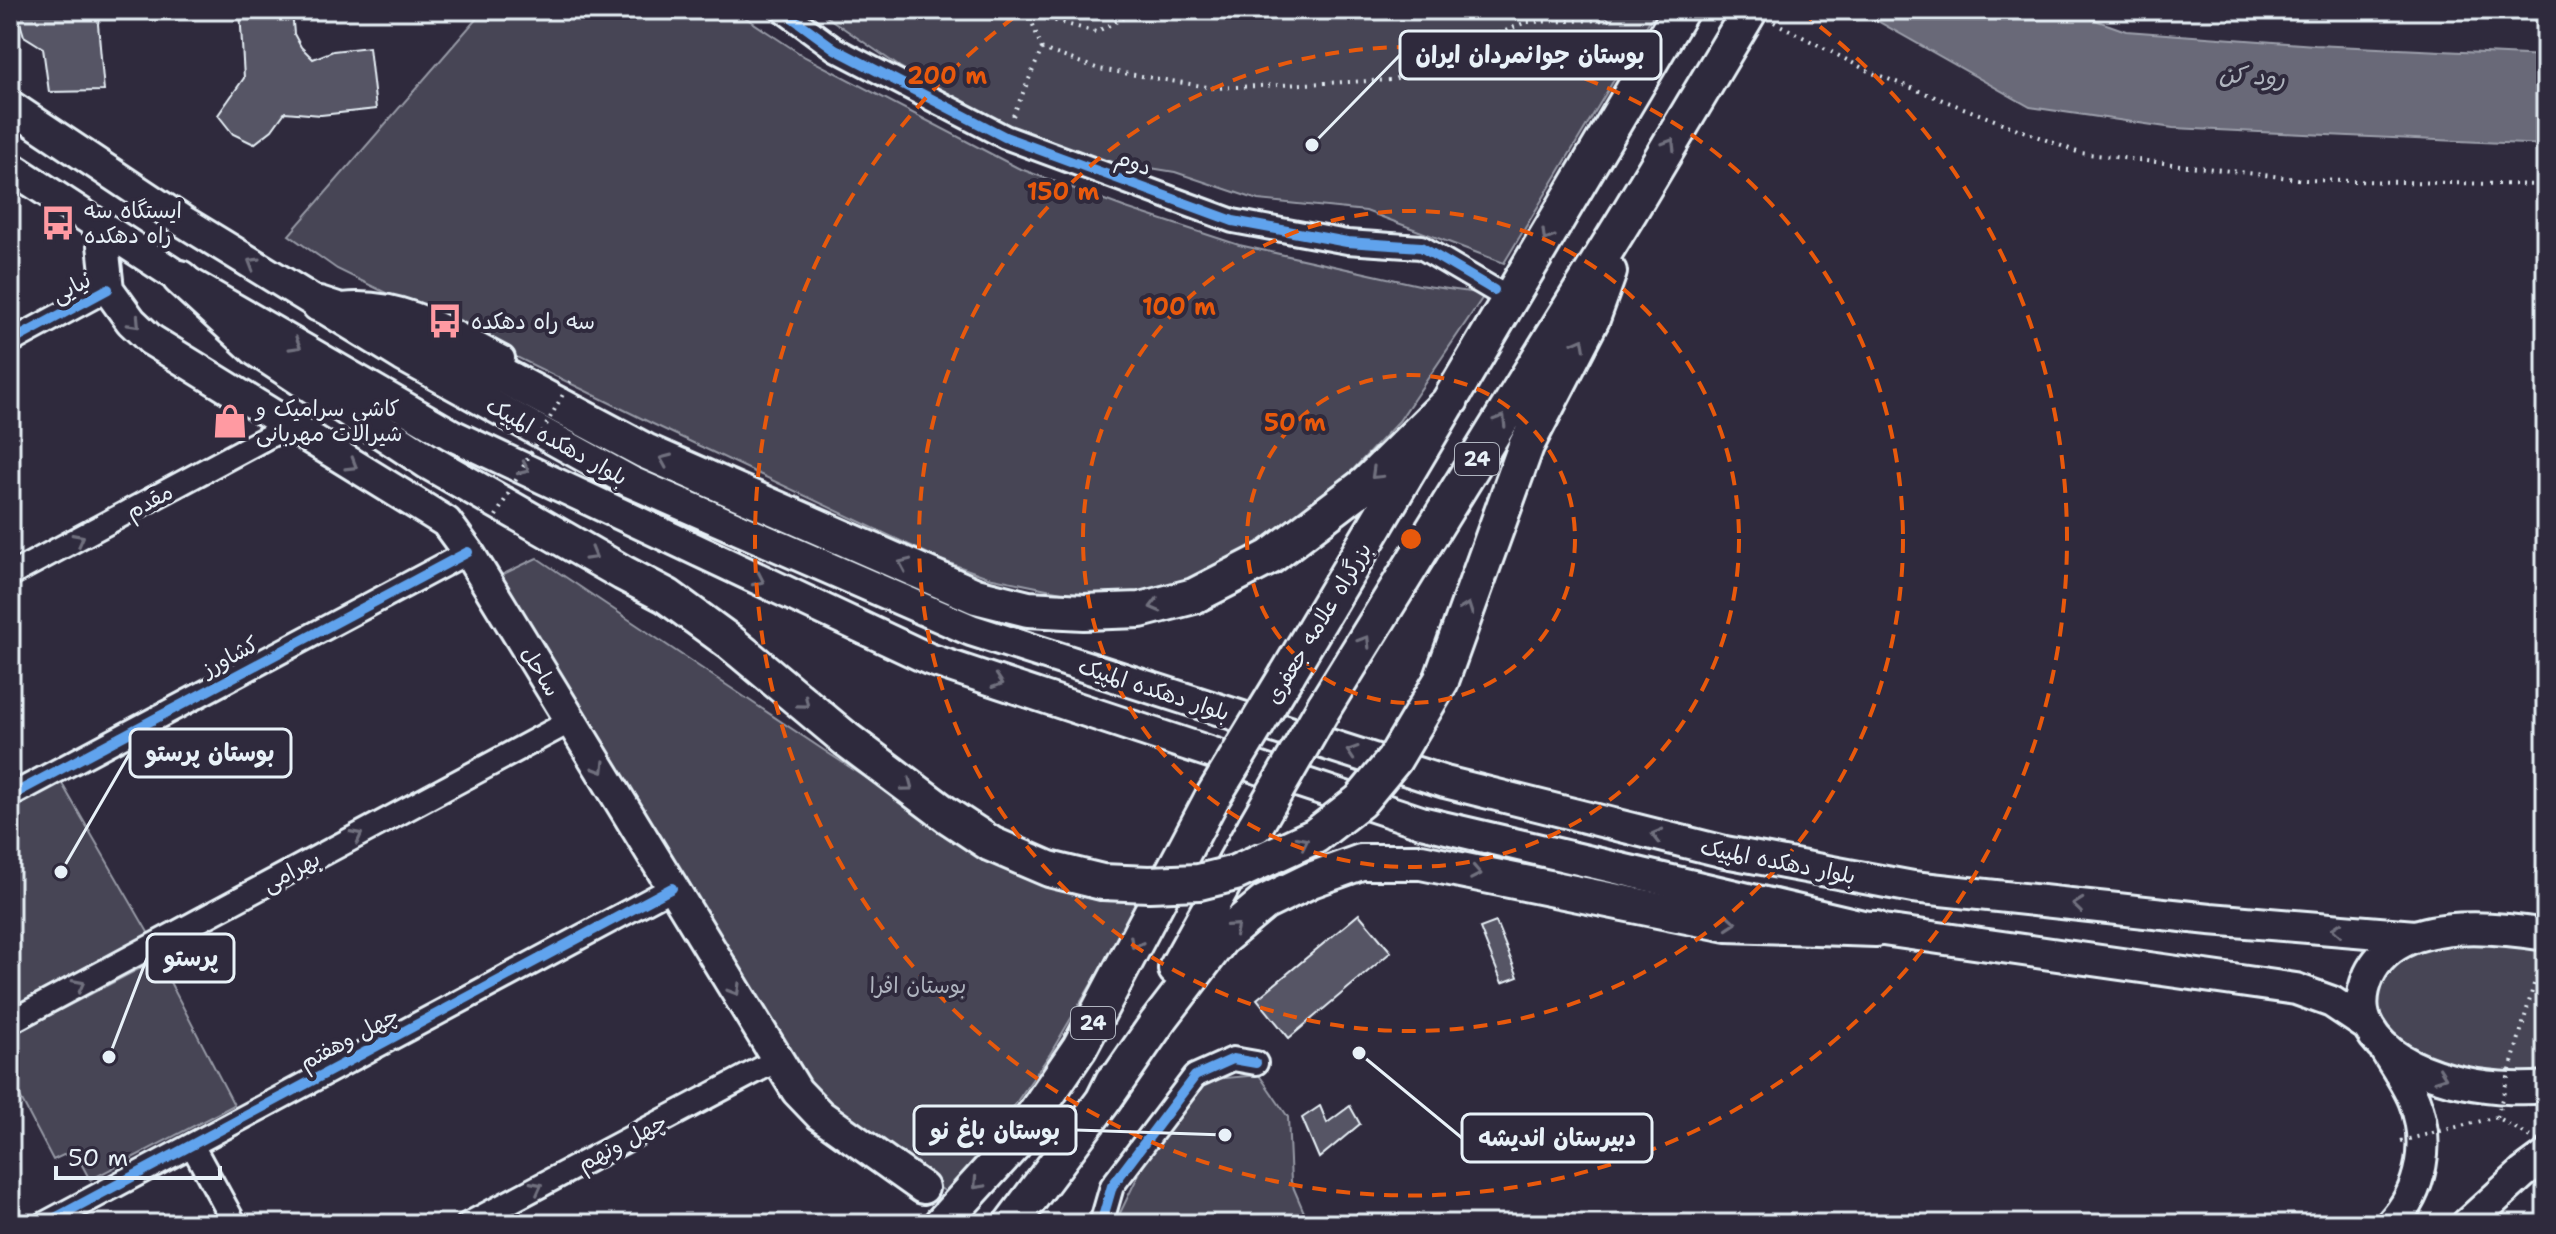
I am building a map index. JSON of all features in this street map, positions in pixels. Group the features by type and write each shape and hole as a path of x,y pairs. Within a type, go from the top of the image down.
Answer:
{"highway":[{"name":"بزرگراه علامه جعفری","path":"941,1224 1014,1144 1080,1047 1211,800 1681,10"},
{"name":"24","path":"1011,1224 1103,1101 1324,707 1630,211 1757,13"},
{"path":"180,278 257,349 416,453 667,596 730,642 846,739 991,844 1049,869 1102,882 1199,882 1235,873 1315,836 1360,801 1394,760 1441,681 1526,446 1592,319 1630,211"},
{"path":"322,305 424,338 502,375 645,451 976,596 1028,609 1084,612 1140,610 1194,596 1270,557 1366,484 1451,400"},
{"path":"1103,1101 1221,939 1264,903 1311,880 1361,862 1421,862 1727,924 1876,929"}],"main road":[{"name":"بلوار دهکده المپیک","path":"10,106 181,220 403,356 631,482 971,630 1445,782 1725,852 1913,887 2415,936"},
{"name":"بلوار دهکده المپیک","path":"10,167 180,278 452,435 929,659 1421,822 1876,929 2296,989 2332,1002 2412,1064 2455,1082 2496,1088 2546,1087"},
{"name":"ساحل","path":"101,227 108,289 131,321 151,340 446,522 468,552 797,1091 820,1115 923,1188"},
{"path":"2391,1224 2412,1194 2422,1160 2423,1134 2419,1114 2405,1081 2373,1034 2362,1005 2363,989 2370,972 2380,956 2394,945 2432,932 2487,929 2542,935"},
{"path":"2467,1224 2546,1156"}],"street":[{"name":"دوم","path":"782,10 835,49 1005,137 1233,221 1347,242 1421,247 1494,290"},
{"name":"نیایی","path":"10,342 108,289"},
{"name":"مقدم","path":"10,575 288,426"},
{"name":"کشاورز","path":"10,796 468,552"},
{"name":"بهرامی","path":"10,1022 571,721"},
{"name":"چهل وهفتم","path":"44,1224 672,888"},
{"path":"1101,1224 1112,1186 1195,1076 1233,1059 1256,1063"},
{"name":"چهل ونهم","path":"468,1224 777,1060"},
{"path":"192,1145 235,1224"}],"path":[{"path":"1005,137 1042,49 1029,14 1096,32 1139,10"},
{"path":"1604,10 1608,20"},
{"path":"1042,49 1099,69 1214,88 1392,80 1526,22 1608,20 1616,10"},
{"path":"1757,13 1870,72 2080,153 2306,180 2546,185"},
{"path":"496,516 572,378"},
{"path":"2497,1117 2542,935"},
{"path":"2401,1141 2497,1117 2546,1146"}],"green space":[{"path":"484,10 734,10 805,57 1018,168 1239,245 1419,285 1485,294 1399,421 1345,478 1282,533 1223,570 1147,597 1076,595 988,577 941,560 653,424 337,269 289,235"},
{"path":"817,10 1656,10 1504,263 1366,211 1258,200 1175,172 1077,156 999,124 900,67"},
{"name":"بوستان افرا","path":"537,558 984,854 1141,900 1050,1054 993,1136 947,1193 808,1091 495,578"},
{"path":"61,782 149,934 10,1007 10,810"},
{"path":"2459,939 2546,948 2546,1075 2479,1076 2406,1047 2385,1029 2375,1012 2380,978 2406,951"},
{"path":"158,959 234,1105 90,1180 74,1150 53,1160 10,1078 10,1036"},
{"path":"1259,1075 1288,1117 1291,1182 1309,1224 1118,1224 1120,1213 1149,1153 1203,1080"}],"water":[{"name":"رود کن","path":"1858,10 2067,10 2126,31 2315,45 2546,56 2546,145 2173,128 2030,107"}],"building":[{"path":"16,10 101,10 98,24 104,91 49,92 43,48 24,36"},
{"path":"240,10 292,10 294,34 313,59 333,51 369,47 376,109 321,115 285,112 272,130 254,144 233,134 218,115 244,78"},
{"path":"1359,914 1391,952 1289,1038 1257,999"},
{"path":"1496,922 1518,977 1502,983 1480,928"},
{"path":"1320,1106 1327,1123 1350,1106 1360,1124 1319,1158 1302,1118"}],"cycle path":[{"path":"782,10 835,49 1005,137 1233,221 1347,242 1421,247 1494,290"},
{"path":"10,342 108,289"},
{"path":"10,796 468,552"},
{"path":"44,1224 672,888"},
{"path":"1101,1224 1112,1186 1195,1076 1233,1059 1256,1063"}],"place":[{"name":"بوستان جوانمردان ایران","path":"1312,145"},
{"name":"ایستگاه سه راه دهکده","path":"58,223"},
{"name":"سه راه دهکده","path":"445,321"},
{"name":"کاشی سرامیک و شیرالات مهربانی","path":"230,421"},
{"name":"بوستان پرستو","path":"61,872"},
{"name":"دبیرستان اندیشه","path":"1359,1053"},
{"name":"پرستو","path":"109,1057"},
{"name":"بوستان باغ نو","path":"1225,1135"}]}
